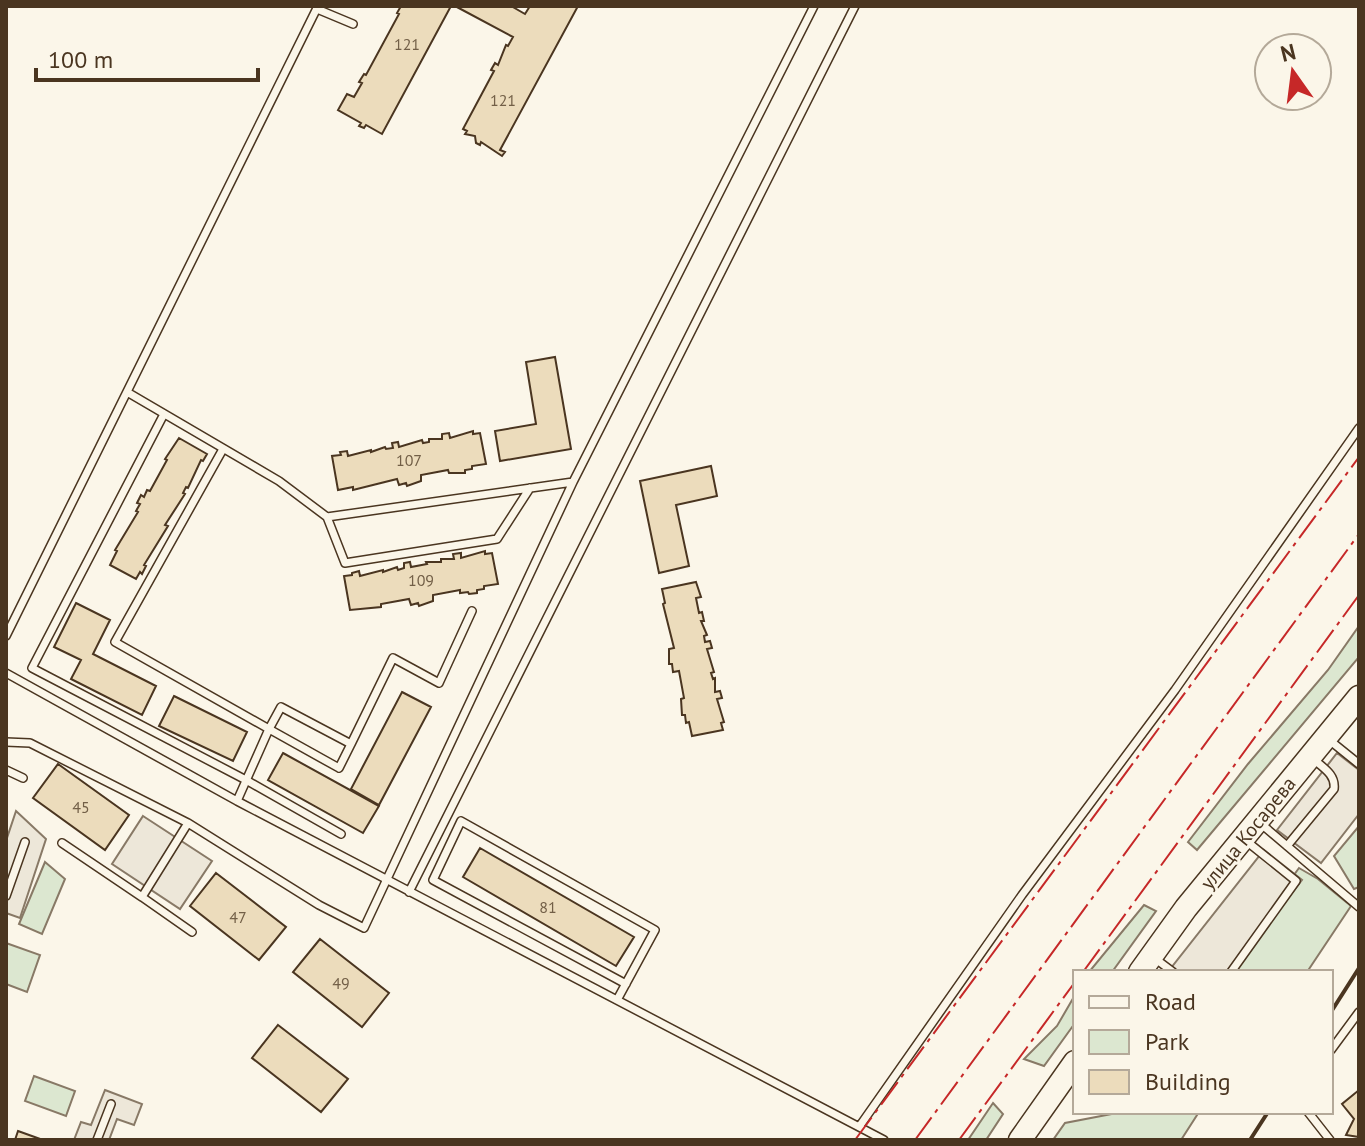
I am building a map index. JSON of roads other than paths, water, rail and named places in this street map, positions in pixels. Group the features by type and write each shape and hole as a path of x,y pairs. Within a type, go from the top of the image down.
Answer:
{"main road":[{"name":"улица Косарева","path":"1146,964 1250,829 1359,697"},
{"path":"1020,1140 1073,1065"}],"lane":[{"path":"6,742 30,743 188,823 319,905 364,928 573,482 814,6"},
{"path":"409,892 855,6"},
{"path":"6,636 317,7 353,24"},
{"path":"127,392 279,481 327,517 345,563 497,539 530,488"},
{"path":"164,414 32,668 246,780 341,834"},
{"path":"859,1127 1022,895 1175,690 1359,428"},
{"path":"223,449 115,642 339,768 393,658 439,683 472,611"},
{"path":"327,517 573,482"},
{"path":"6,673 237,801 884,1140"},
{"path":"237,801 281,707 351,744"},
{"path":"1326,737 1359,764"},
{"path":"1287,846 1334,789 1332,775 1310,757"},
{"path":"6,770 23,778"},
{"path":"617,1000 626,984 655,930 461,821 433,880 626,984"},
{"path":"142,897 188,823"},
{"path":"1250,829 1287,846 1359,907"},
{"path":"1232,970 1296,881 1250,829"},
{"path":"6,896 25,842"},
{"path":"62,843 192,932"},
{"path":"1146,964 1166,970"},
{"path":"1333,1047 1359,1012"},
{"path":"97,1140 111,1104"},
{"path":"1310,1114 1330,1140"}]}
